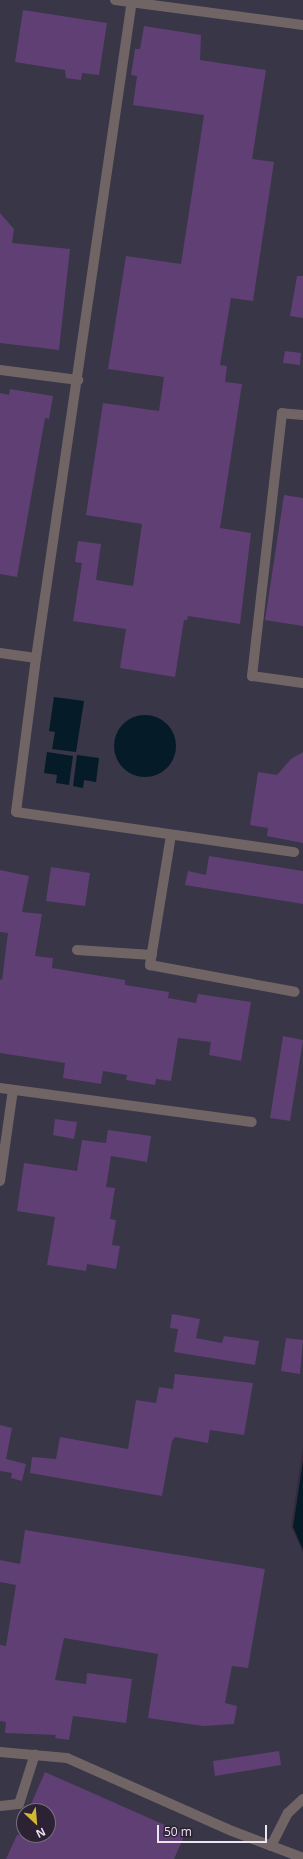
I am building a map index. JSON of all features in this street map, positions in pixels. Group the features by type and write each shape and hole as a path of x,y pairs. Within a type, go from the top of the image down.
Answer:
{"lane":[{"path":"115,0 132,1 303,25"},
{"path":"132,1 78,380 36,658 16,812 294,852"},
{"path":"0,370 78,380"},
{"path":"303,416 282,413 252,676 303,683"},
{"path":"0,652 36,658"},
{"path":"172,834 150,965 295,992"},
{"path":"77,950 152,955"},
{"path":"0,1088 252,1122"},
{"path":"0,1181 13,1090"},
{"path":"0,1752 67,1758 271,1846 303,1858"},
{"path":"0,1806 19,1804 35,1754"},
{"path":"271,1846 288,1813 303,1799"}],"shaded area":[{"path":"0,0 303,0 303,1446 291,1526 303,1553 303,1859 0,1859"}],"water":[{"path":"54,697 84,701 76,752 52,749 55,732 49,731"},
{"path":"139,715 151,715 167,724 174,734 176,746 174,758 167,768 151,777 139,777 128,772 119,763 114,752 114,740 119,729 128,720"},
{"path":"47,752 73,756 69,785 56,783 57,775 44,773"},
{"path":"77,755 99,758 96,782 84,780 83,788 73,786"},
{"path":"303,1461 303,1550 293,1527"}],"building":[{"path":"23,10 107,23 99,75 82,73 81,80 66,78 65,70 15,62"},
{"path":"144,26 201,35 200,60 266,70 252,159 274,162 253,301 231,298 220,365 227,366 225,382 242,384 220,528 251,533 240,624 188,616 187,620 184,620 175,677 120,668 126,629 73,621 82,563 75,562 78,541 101,544 96,580 133,586 142,524 86,515 103,403 159,411 164,377 108,369 126,256 181,264 204,115 133,105 137,76 131,75 135,49 140,49"},
{"path":"0,213 14,229 12,243 70,249 59,350 0,343"},
{"path":"297,276 303,276 303,318 290,316"},
{"path":"285,351 301,353 300,365 283,363"},
{"path":"10,389 53,396 49,419 45,418 17,577 0,574 0,393 9,395"},
{"path":"284,495 303,498 303,626 265,620"},
{"path":"303,752 303,843 267,836 268,828 250,825 258,772 277,775 291,759"},
{"path":"209,856 303,871 303,904 185,885 188,871 206,875"},
{"path":"51,867 90,873 85,906 46,901"},
{"path":"0,870 29,876 22,912 42,914 35,956 53,958 52,968 125,980 125,985 169,992 168,998 196,1003 198,994 251,1002 241,1061 209,1055 211,1042 178,1038 171,1081 156,1079 155,1085 126,1080 127,1075 103,1071 101,1084 63,1078 65,1063 0,1053 0,979 2,980 8,933 0,932"},
{"path":"283,1036 303,1040 290,1121 270,1118"},
{"path":"55,1119 77,1122 74,1139 53,1135"},
{"path":"108,1130 151,1136 147,1162 111,1156 106,1187 115,1188 110,1219 116,1220 112,1245 120,1246 116,1269 87,1264 86,1271 47,1265 55,1217 17,1211 24,1163 77,1171 82,1140 106,1143"},
{"path":"172,1314 200,1319 196,1338 222,1343 224,1336 259,1341 255,1365 174,1352 178,1329 170,1328"},
{"path":"286,1338 303,1340 300,1374 281,1371"},
{"path":"175,1374 253,1383 244,1435 210,1430 208,1443 175,1437 172,1441 162,1496 30,1473 32,1457 56,1459 60,1437 128,1449 136,1400 156,1403 159,1387 173,1389"},
{"path":"0,1425 12,1428 6,1459 26,1464 22,1481 11,1478 12,1473 0,1471"},
{"path":"25,1530 265,1569 248,1668 232,1666 225,1703 237,1706 234,1724 203,1726 148,1718 158,1654 64,1638 55,1680 86,1684 87,1673 132,1679 126,1723 73,1716 69,1740 55,1738 56,1735 5,1733 6,1722 0,1721 0,1645 6,1646 16,1585 0,1582 0,1560 20,1564"},
{"path":"279,1751 281,1765 215,1776 213,1761"},
{"path":"45,1772 185,1834 174,1859 6,1859 16,1837 16,1843 56,1843 56,1803 31,1803"}]}
